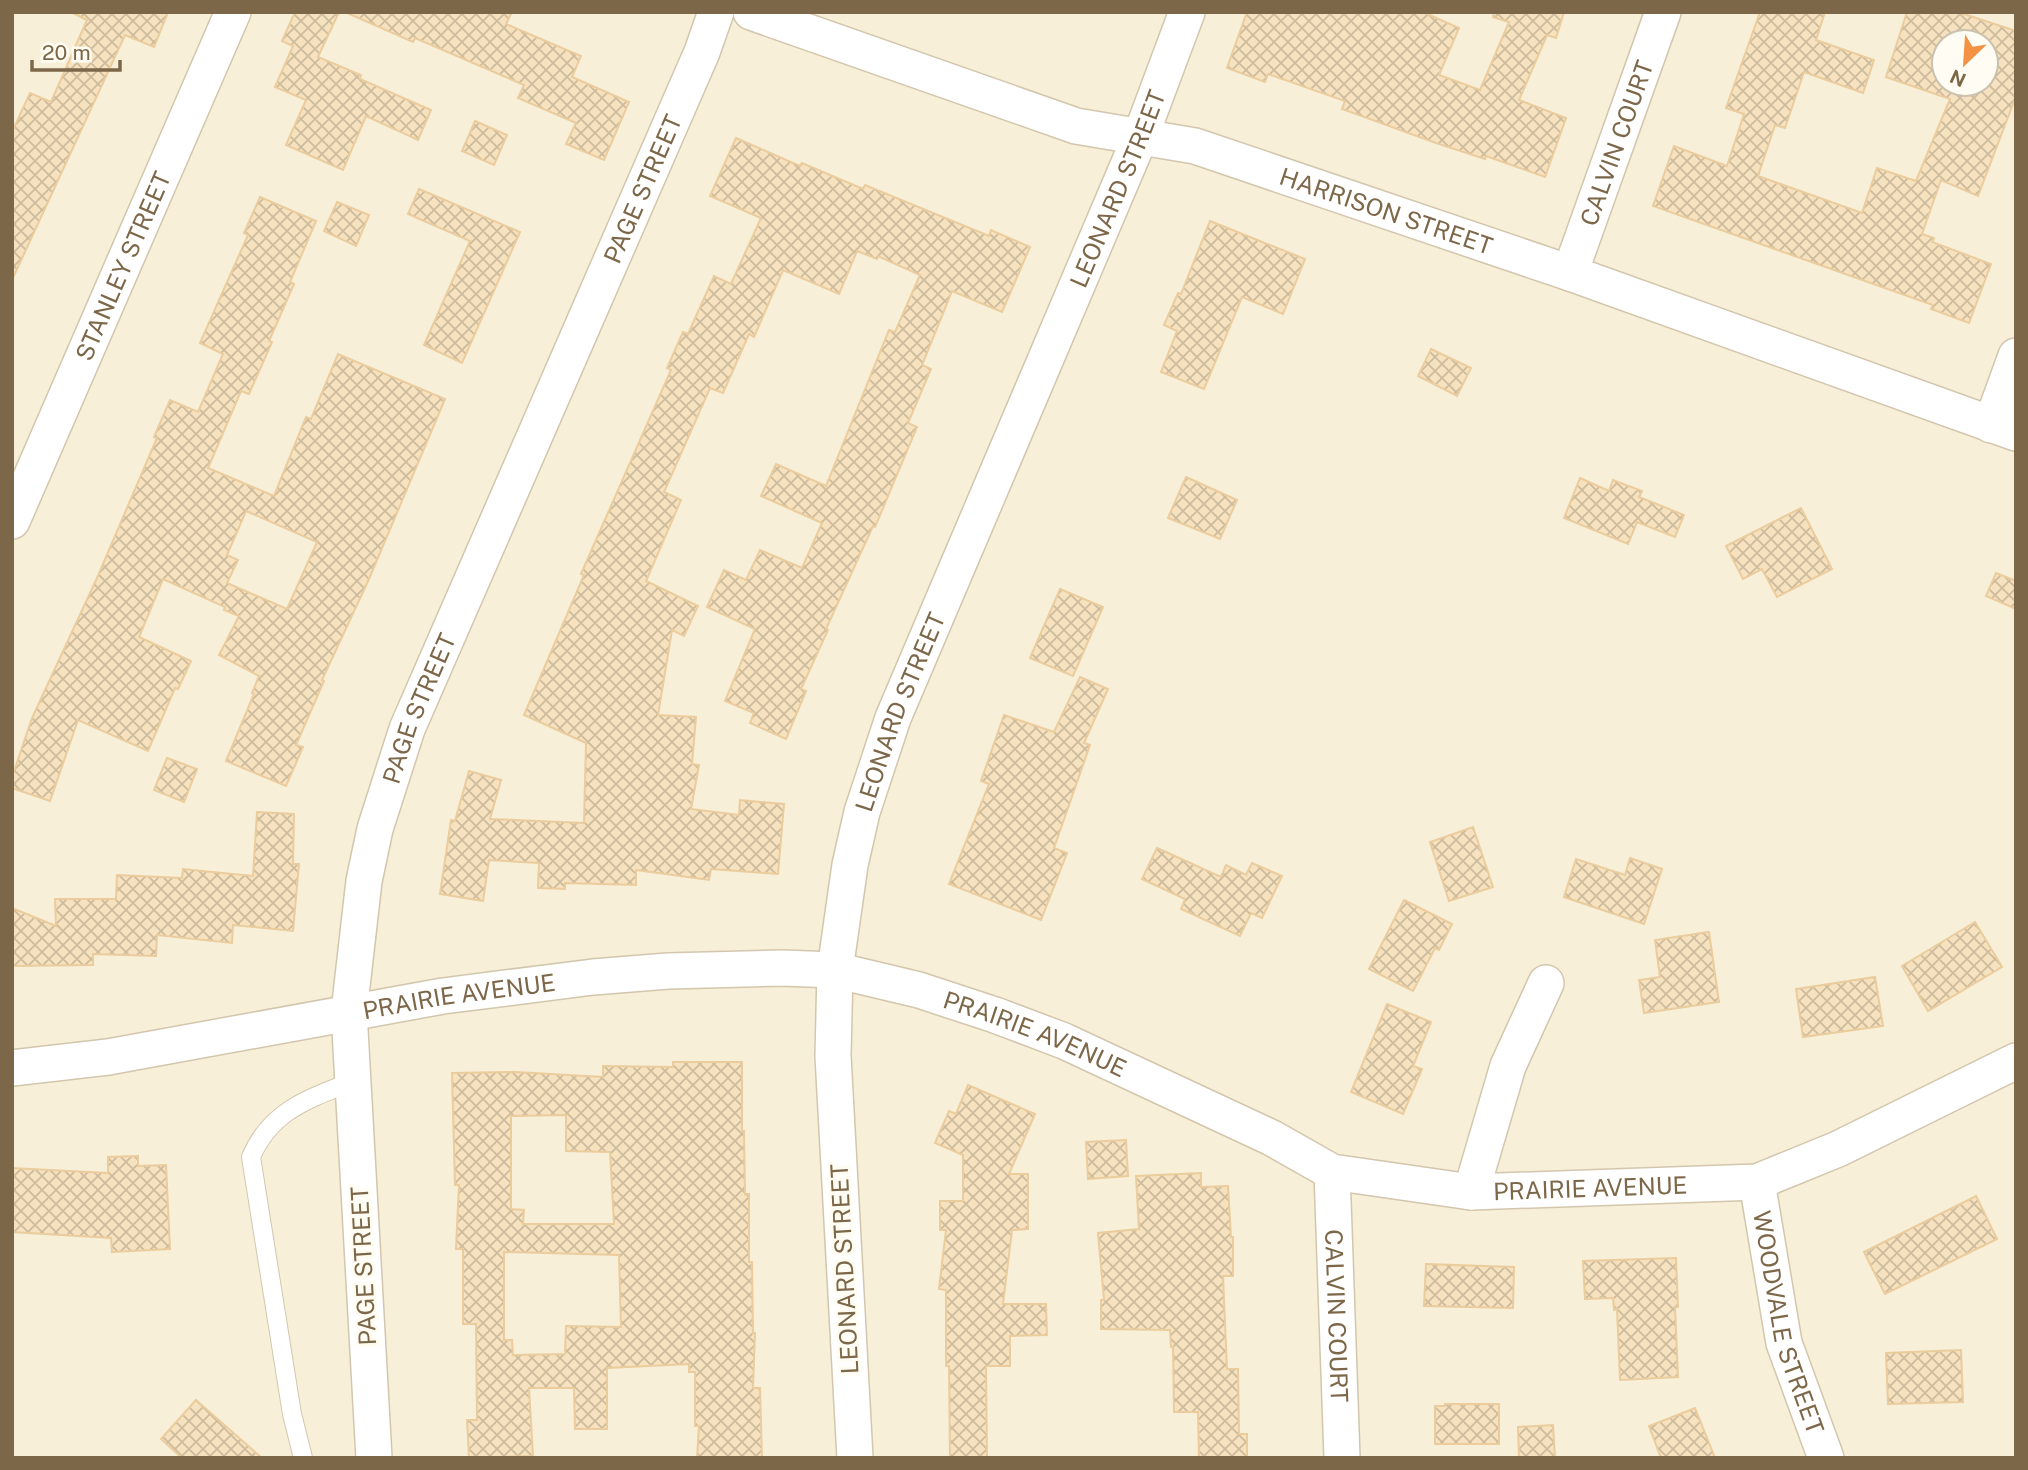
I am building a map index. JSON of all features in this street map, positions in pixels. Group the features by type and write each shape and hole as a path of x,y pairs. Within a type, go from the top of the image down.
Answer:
{"street":[{"name":"STANLEY STREET","path":"12,521 233,12"},
{"name":"PAGE STREET","path":"374,1458 349,1012 363,881 375,829 403,741 702,52 716,12"},
{"name":"HARRISON STREET","path":"751,12 1076,126 1195,146 1570,273 2003,429"},
{"name":"LEONARD STREET","path":"855,1458 833,1056 835,970 850,864 862,812 893,718 1141,135 1187,12"},
{"name":"CALVIN COURT","path":"1570,273 1663,12"},
{"path":"2003,429 2016,356"},
{"name":"PRAIRIE AVENUE","path":"12,1068 108,1057 443,996 593,977 668,971 782,968 835,970 919,990 995,1014 1064,1041 1272,1138 1332,1172 1471,1192 1757,1182 1838,1149 2016,1061"},
{"path":"1471,1192 1508,1066 1546,983"},
{"name":"CALVIN COURT","path":"1332,1172 1342,1458"},
{"name":"WOODVALE STREET","path":"1757,1182 1784,1343 1826,1458"}],"lane":[{"path":"303,1458 292,1414 251,1157 257,1142 274,1122 293,1107 353,1081"}],"shaded area":[{"path":"12,12 2016,12 2016,1458 12,1458"}],"building":[{"path":"71,12 168,12 154,47 125,35 12,280 12,132 30,93 51,102 87,20"},
{"path":"295,12 339,12 318,57 431,110 418,140 366,116 343,170 286,145 306,100 275,87 293,46 282,41"},
{"path":"345,12 512,12 506,24 581,56 572,77 629,102 604,160 566,144 576,123 518,98 524,85 415,38 413,42"},
{"path":"1247,12 1423,12 1459,28 1439,75 1480,90 1509,22 1493,17 1494,12 1564,12 1556,38 1547,35 1519,100 1566,118 1545,177 1486,156 1485,159 1436,143 1342,109 1345,101 1268,74 1265,82 1227,68"},
{"path":"1760,12 1825,12 1816,40 1874,60 1863,93 1804,72 1785,128 1775,125 1758,176 1862,213 1877,168 1916,181 1950,99 1947,98 2000,98 2000,28 1930,28 1930,92 1886,77 1907,12 1958,12 2016,31 2016,96 1978,196 1941,180 1922,234 1934,238 1932,242 1991,264 1969,323 1931,309 1933,305 1653,206 1674,146 1727,166 1744,114 1726,108"},
{"path":"475,121 507,135 494,165 462,151"},
{"path":"736,138 800,166 802,163 863,189 865,185 989,236 991,230 1030,247 1002,312 952,291 922,365 931,369 908,423 917,427 875,527 873,526 826,629 828,630 801,689 806,691 786,739 750,723 754,713 725,701 755,629 707,607 724,570 746,580 760,550 802,568 822,523 761,496 776,464 826,486 889,330 895,332 920,275 878,256 877,259 857,251 839,294 783,270 754,337 749,334 723,393 710,388 664,492 681,500 646,581 698,606 684,636 672,630 658,715 696,717 692,764 699,765 691,809 739,815 740,800 784,804 778,874 711,869 709,880 636,870 636,885 565,883 565,889 538,888 539,863 489,860 483,901 440,894 451,820 455,821 469,771 501,780 490,819 584,823 586,743 524,715 584,575 581,574 671,370 667,368 683,332 688,334 714,276 731,284 761,218 710,196"},
{"path":"419,189 520,232 462,363 424,345 470,241 408,214"},
{"path":"260,197 316,221 290,282 294,284 269,341 272,342 249,394 241,391 208,468 274,496 306,417 311,419 338,354 445,399 369,579 322,680 324,681 296,745 303,747 286,786 226,761 259,676 219,655 239,616 163,579 139,637 191,661 178,689 175,688 148,751 78,720 50,801 12,788 12,777 32,718 97,578 157,438 154,437 170,400 198,412 223,354 200,343 248,235 244,233","holes":["246,511 317,542 287,609 227,583 238,560 227,555"]},
{"path":"337,202 369,215 356,246 324,231"},
{"path":"1210,221 1305,259 1283,314 1242,297 1204,389 1161,372 1177,331 1164,325 1178,293 1181,294"},
{"path":"1431,349 1471,368 1457,396 1418,376"},
{"path":"1186,477 1237,500 1220,539 1168,518"},
{"path":"1580,478 1609,491 1613,480 1642,491 1639,497 1684,515 1675,537 1637,522 1628,544 1564,518"},
{"path":"1801,508 1832,569 1777,597 1762,569 1743,579 1726,546"},
{"path":"1996,573 2016,581 2016,609 1986,596"},
{"path":"1060,589 1103,607 1073,676 1030,658"},
{"path":"1080,677 1108,689 1084,743 1090,745 1054,848 1067,853 1041,920 949,884 989,784 981,781 1004,715 1054,732"},
{"path":"167,758 197,769 184,802 154,790"},
{"path":"257,812 294,814 293,864 299,864 293,931 233,925 232,943 157,935 156,956 93,954 93,965 12,966 12,908 56,926 55,899 116,899 117,875 182,878 183,869 253,876"},
{"path":"1473,827 1493,887 1449,901 1430,842"},
{"path":"1157,848 1221,877 1226,865 1246,875 1252,863 1282,876 1262,918 1251,913 1240,936 1181,909 1185,899 1142,879"},
{"path":"1630,858 1662,869 1644,924 1564,897 1576,859 1625,875"},
{"path":"1404,900 1452,924 1439,950 1435,948 1413,991 1369,969"},
{"path":"1975,922 2002,967 1928,1011 1902,966"},
{"path":"1709,932 1719,1002 1644,1013 1639,980 1660,977 1655,940"},
{"path":"1875,977 1883,1026 1803,1037 1796,989"},
{"path":"1387,1004 1431,1022 1413,1066 1422,1069 1403,1114 1351,1092"},
{"path":"673,1062 742,1062 745,1194 749,1194 749,1262 752,1262 755,1333 753,1388 760,1388 762,1458 697,1458 699,1426 695,1426 695,1372 689,1372 689,1364 607,1368 607,1429 575,1429 574,1388 529,1388 533,1456 469,1458 467,1420 477,1420 476,1324 463,1324 463,1249 456,1249 459,1185 455,1185 452,1073 516,1072 603,1077 603,1066 673,1067","holes":["566,1115 566,1151 610,1152 614,1224 523,1224 524,1210 511,1209 511,1116","504,1252 619,1255 621,1327 566,1326 565,1354 513,1355 512,1340 504,1340"]},
{"path":"968,1085 1035,1114 1009,1174 1028,1174 1028,1229 1012,1230 1003,1304 1046,1304 1047,1335 1010,1336 1010,1366 986,1366 987,1458 950,1458 946,1290 939,1289 946,1230 940,1230 940,1201 963,1201 963,1155 935,1143 949,1111 956,1114"},
{"path":"1126,1140 1128,1176 1088,1179 1086,1142"},
{"path":"138,1156 138,1166 166,1165 170,1249 112,1252 111,1238 12,1232 12,1168 108,1173 108,1157"},
{"path":"1201,1173 1201,1187 1228,1186 1233,1237 1233,1276 1223,1276 1227,1369 1238,1369 1239,1434 1247,1434 1247,1458 1199,1458 1198,1412 1174,1412 1173,1347 1170,1330 1101,1329 1101,1300 1104,1300 1098,1233 1139,1229 1136,1176"},
{"path":"1976,1196 1997,1239 1885,1294 1864,1252"},
{"path":"1676,1258 1678,1377 1620,1380 1617,1309 1614,1310 1613,1298 1585,1299 1583,1261"},
{"path":"1426,1264 1514,1267 1513,1308 1424,1306"},
{"path":"1961,1350 1963,1402 1888,1404 1886,1353"},
{"path":"196,1400 262,1458 182,1458 161,1439"},
{"path":"1499,1404 1499,1444 1435,1444 1435,1406"},
{"path":"1695,1408 1715,1458 1661,1458 1649,1426"},
{"path":"1553,1425 1555,1458 1519,1458 1518,1427"}]}
